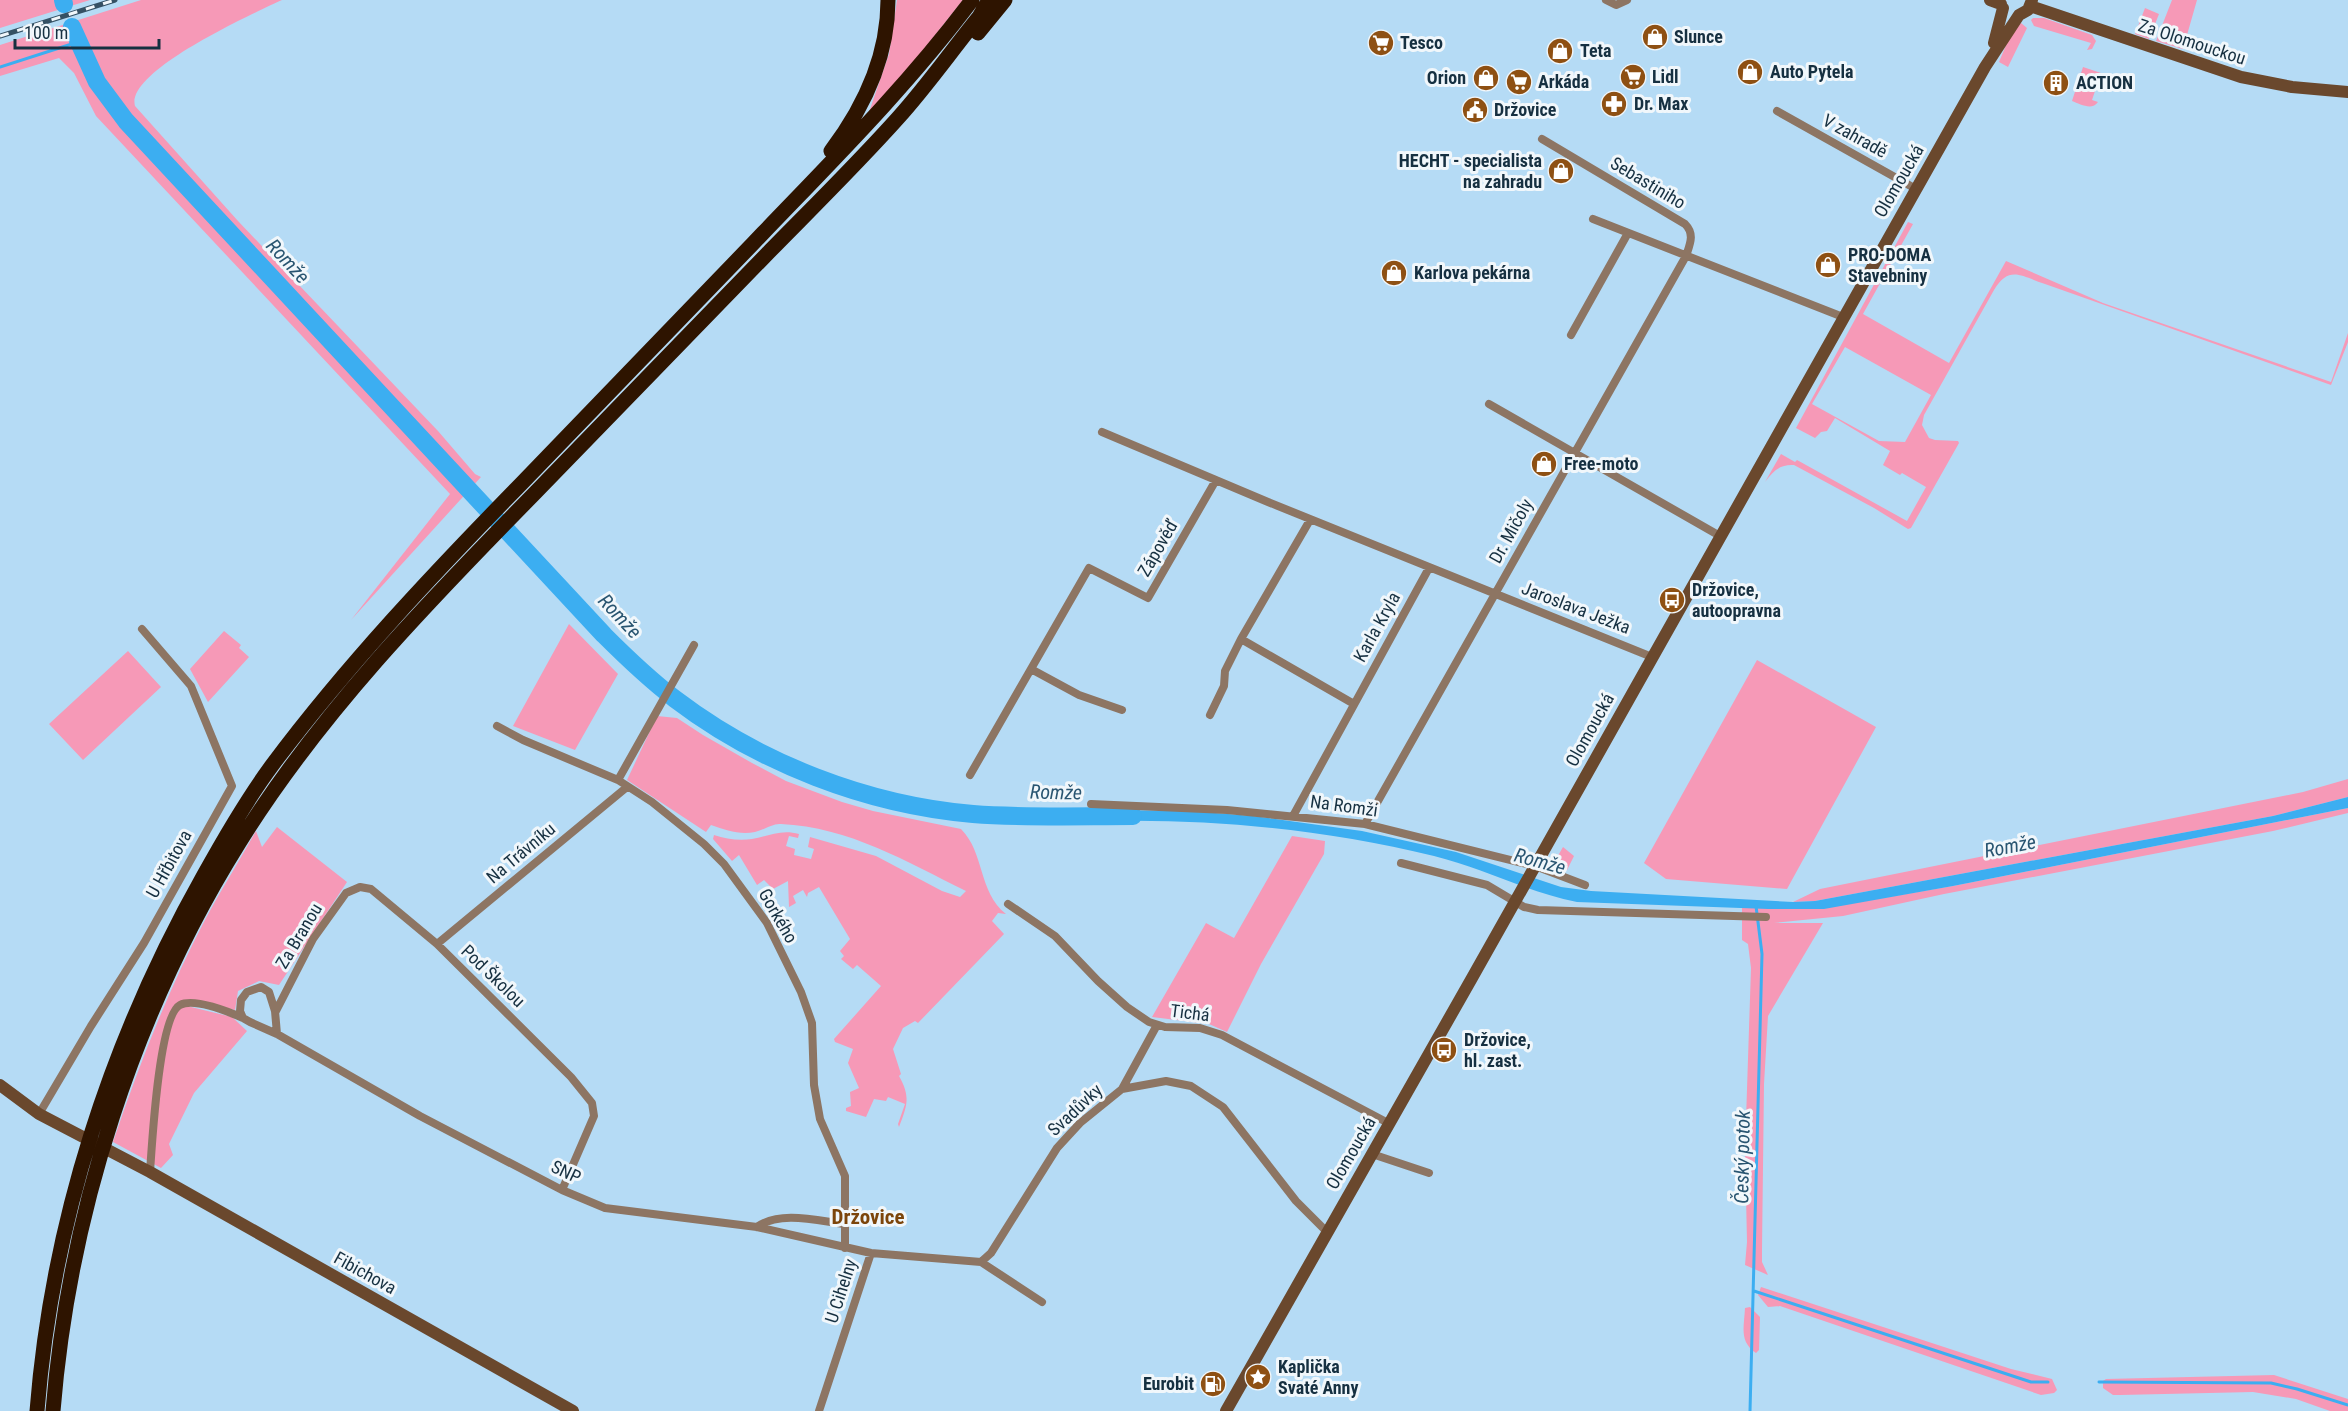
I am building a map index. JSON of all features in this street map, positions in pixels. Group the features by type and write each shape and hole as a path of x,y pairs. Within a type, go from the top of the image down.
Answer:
{"highway":[{"path":"788,207 851,125 872,84 882,53 888,21 888,0"},
{"path":"37,1411 45,1334 68,1217 83,1162 128,1028 176,925 225,837 270,768 343,673 484,521 886,105 972,0"},
{"path":"900,116 979,17 989,0"},
{"path":"53,1411 61,1336 71,1281 83,1220 98,1166 144,1033 191,929 238,844 283,778 355,684 510,518 900,116 979,32 1005,0"}],"street":[{"path":"1606,0 1616,5 1627,0"},
{"name":"Olomoucká","path":"1998,3 2008,13 2019,15"},
{"name":"Olomoucká","path":"1985,67 1994,43 1998,3"},
{"name":"Olomoucká","path":"1226,1411 1985,67 2019,15 2031,3"},
{"name":"Za Olomouckou","path":"2031,3 2241,77 2285,87 2348,92"},
{"name":"V zahradě","path":"1777,111 1916,189"},
{"name":"Sebastiniho","path":"1542,139 1685,224 1692,236 1686,256"},
{"path":"1593,219 1843,317"},
{"path":"1571,335 1628,233"},
{"name":"Dr. Mičoly","path":"1365,824 1686,256"},
{"path":"1490,404 1720,536"},
{"name":"Jaroslava Ježka","path":"1102,432 1310,520 1637,649 1652,657"},
{"name":"Zápověď","path":"970,775 1089,568 1148,598 1216,480"},
{"path":"1210,715 1224,686 1225,671 1241,639 1310,520"},
{"name":"Karla Kryla","path":"1293,816 1429,568"},
{"name":"U Hřbitova","path":"39,1114 144,943 232,786 191,686 142,629"},
{"path":"1241,639 1354,704"},
{"path":"618,780 694,645"},
{"path":"1031,669 1079,695 1122,710"},
{"name":"Gorkého","path":"497,726 523,740 618,780 652,802 704,844 743,888 767,923 801,992 812,1023 814,1085 820,1119 845,1176 845,1248"},
{"name":"Na Trávníku","path":"437,944 627,787"},
{"name":"Na Romži","path":"1091,804 1208,809 1365,824 1535,866 1585,885"},
{"path":"1401,863 1486,885 1538,910 1766,917"},
{"name":"Pod Školou","path":"360,887 376,893 437,944 571,1077 592,1103 594,1116 562,1190"},
{"name":"Za Branou","path":"275,1011 313,939 346,893 360,887"},
{"name":"Tichá","path":"1008,904 1055,936 1137,1015 1156,1025 1200,1028 1222,1035 1390,1124"},
{"path":"243,1018 240,1011 241,1000 247,992 261,987 269,992 275,1011 277,1034"},
{"name":"SNP","path":"144,1169 163,1043 174,1010 185,1003 195,1003 243,1018 277,1034 420,1116 562,1190 605,1208 757,1227 871,1253"},
{"path":"1122,1089 1156,1025"},
{"name":"Svadůvky","path":"981,1262 991,1253 1057,1148 1080,1123 1122,1089 1155,1082 1172,1081 1191,1086 1206,1094 1231,1115 1296,1201 1327,1232"},
{"name":"Fibichova","path":"0,1085 39,1114 144,1169 573,1411"},
{"path":"1372,1154 1429,1173"},
{"path":"757,1227 766,1221 783,1218 845,1224"},
{"name":"U Cihelny","path":"819,1411 871,1253 981,1262 1042,1302"}],"shaded area":[{"path":"0,0 90,0 0,28"},
{"path":"141,0 282,0 221,30 170,61 150,76 137,92 135,106 238,221 438,431 475,474 481,477 351,620 450,494 96,116 74,73 59,58 0,76 0,45"},
{"path":"897,0 963,0 913,63 869,112 889,54"},
{"path":"2172,0 2197,0 2183,49 2156,41"},
{"path":"2145,8 2159,14 2149,39 2135,34"},
{"path":"2044,18 2092,35 2096,41 2092,49 2087,50 2091,43 2034,26 2031,20"},
{"path":"2021,23 2027,28 2008,67 1999,62 2012,31"},
{"path":"2083,67 2101,73 2092,100 2098,102 2093,106 2072,101"},
{"path":"1908,222 1913,224 1863,314 1949,363 2006,261 2103,303 2331,382 2348,333 2348,342 2331,385 2022,276 2005,277 1994,290 1924,415 1922,425 1929,438 1958,441 1959,443 1911,528 1908,529 1794,465 1777,469 1765,482 1781,454 1795,462 1797,460 1907,521 1926,487 1883,465 1890,451 1835,418 1827,431 1821,432 1815,438 1796,428","holes":["1845,347 1931,395 1905,442 1879,441 1812,404"]},
{"path":"569,624 618,674 575,750 513,726"},
{"path":"224,631 241,645 239,648 249,657 208,702 190,669"},
{"path":"128,651 161,687 83,760 49,724"},
{"path":"1757,660 1876,727 1787,889 1666,879 1644,863"},
{"path":"657,716 677,718 786,781 873,811 961,829 969,839 991,895 1006,914 998,913 992,921 1004,934 918,1023 915,1021 903,1028 893,1049 906,1096 906,1107 899,1127 905,1104 888,1097 886,1101 874,1099 866,1117 846,1111 846,1108 851,1106 850,1092 859,1088 848,1063 853,1049 835,1042 834,1039 881,986 857,965 853,969 841,959 844,956 840,951 850,939 819,887 808,893 807,897 803,890 793,896 796,903 789,907 788,881 773,889 764,880 757,885 739,855 732,861 713,839 714,835 742,840 781,833 799,834 798,838 789,836 786,846 795,849 794,855 811,859 814,849 808,847 810,837 876,856 942,891 960,897 966,891 877,848 830,832 778,824 755,832 743,833 711,825 706,832 627,780"},
{"path":"2348,779 2348,797 2273,816 1815,901 1793,902 1820,889 2303,792"},
{"path":"2348,808 2348,813 2273,831 1944,894 1843,916 1774,923 1823,923 1768,1016 1764,1084 1762,1262 1768,1275 1745,1265 1747,1242 1745,1150 1751,968 1748,944 1742,940 1742,908 1824,908 1953,886"},
{"path":"277,827 347,882 279,985 259,981 238,991 235,1010 195,1000 187,1006 232,1017 247,1031 194,1093 169,1144 173,1155 161,1168 113,1142 155,1028 206,918 256,831 262,847"},
{"path":"1292,836 1325,841 1324,854 1261,964 1227,1032 1209,1024 1152,1017 1206,923 1234,938"},
{"path":"1563,847 1574,856 1567,870 1555,861"},
{"path":"1761,1287 2011,1369 2052,1379 2057,1390 2054,1393 2041,1395 1780,1306 1768,1307 1758,1295"},
{"path":"1750,1307 1760,1317 1759,1350 1756,1353 1747,1344 1744,1334 1745,1308"},
{"path":"2274,1375 2348,1399 2348,1411 2330,1411 2296,1399 2253,1392 2113,1395 2103,1388 2103,1381 2106,1379"}],"water":[{"path":"2348,797 2348,808 1953,886 1824,909 1577,902 1540,892 1452,861 1354,839 1232,824 1109,821 1109,810 1190,811 1253,816 1362,831 1456,852 1561,887 1591,891 1793,902 1815,901 2273,816"}],"waterway":[{"name":"Romže","path":"63,0 64,4"},
{"name":"Romže","path":"72,27 97,82 126,121 604,635 675,699 742,743 778,761 854,791 933,809 973,814 1133,816"},
{"path":"0,67 78,42"},
{"name":"Český potok","path":"1750,1411 1762,954 1756,906"},
{"path":"1754,1291 2031,1382 2048,1382"},
{"path":"2099,1382 2271,1383 2348,1405"}],"railway":[{"path":"0,36 115,0"}],"place":[{"name":"Slunce","path":"1655,37"},
{"name":"Tesco","path":"1381,43"},
{"name":"Teta","path":"1560,51"},
{"name":"Auto Pytela","path":"1750,72"},
{"name":"Lidl","path":"1633,77"},
{"name":"Orion","path":"1486,78"},
{"name":"Arkáda","path":"1519,82"},
{"name":"ACTION","path":"2056,83"},
{"name":"Dr. Max","path":"1614,104"},
{"name":"Držovice","path":"1475,110"},
{"name":"HECHT - specialista na zahradu","path":"1561,171"},
{"name":"PRO-DOMA Stavebniny","path":"1828,265"},
{"name":"Karlova pekárna","path":"1394,273"},
{"name":"Free-moto","path":"1544,464"},
{"name":"Držovice, autoopravna","path":"1672,600"},
{"name":"Držovice, hl. zast.","path":"1444,1050"},
{"name":"Kaplička Svaté Anny","path":"1258,1377"},
{"name":"Eurobit","path":"1213,1384"}],"district":[{"name":"Držovice","path":"868,1217"}]}
